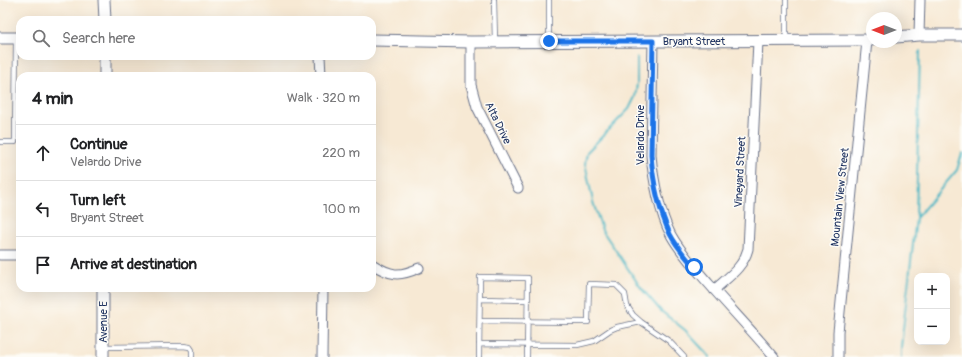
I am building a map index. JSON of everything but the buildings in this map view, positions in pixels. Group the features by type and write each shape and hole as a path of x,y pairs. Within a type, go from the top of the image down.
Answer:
{"street":[{"path":"104,0 105,16"},
{"path":"919,35 920,0"},
{"path":"902,36 962,35"},
{"path":"0,38 16,38"},
{"name":"Bryant Street","path":"376,40 495,42 866,40"},
{"name":"Velardo Drive","path":"653,41 652,170 658,199 670,234 680,249 714,290 774,357"},
{"name":"Vineyard Street","path":"714,290 741,265 746,258 748,249 758,41"},
{"name":"Alta Drive","path":"471,42 472,85 475,102 518,188"},
{"name":"Mountain View Street","path":"838,357 838,332 869,48"},
{"path":"105,60 105,72"},
{"path":"320,60 321,72"},
{"path":"0,255 16,255"},
{"path":"376,266 388,272 400,274 406,274 419,268"},
{"name":"Avenue E","path":"103,292 103,352"},
{"path":"322,292 322,357"}],"lane":[{"path":"494,0 495,42"},
{"path":"549,0 549,41"},
{"path":"786,0 786,41"},
{"path":"17,60 17,72"},
{"path":"0,142 15,142 16,107"},
{"path":"479,357 480,277 528,278 527,357"},
{"path":"480,321 588,322 589,284 616,285 625,294 627,306 633,315 669,341 684,357"},
{"path":"480,299 527,300"},
{"path":"479,344 584,344 594,341 617,327 641,322"},
{"path":"103,352 183,346 190,347 192,350 192,357"}],"waterway":[{"path":"901,357 916,218 920,51"},
{"path":"637,58 637,84 635,97 629,109 587,152 585,163 593,202 602,230 641,288 661,311 685,330 710,357"},
{"path":"916,218 957,170 962,153"}],"route":[{"path":"549,41 653,41 652,170 658,199 670,234 694,267"}]}
